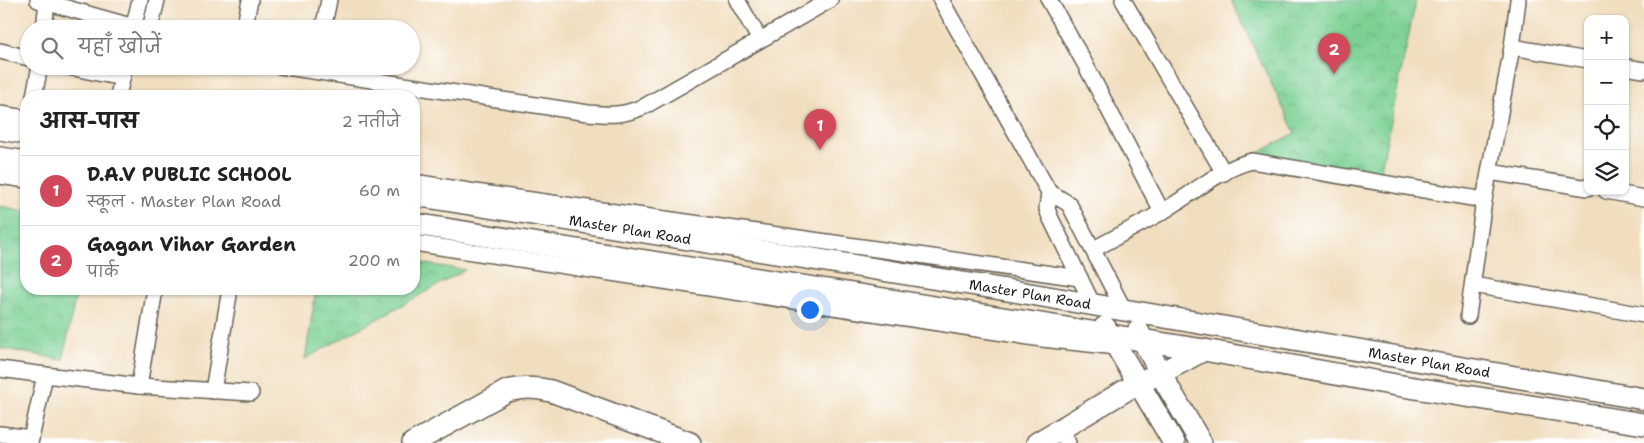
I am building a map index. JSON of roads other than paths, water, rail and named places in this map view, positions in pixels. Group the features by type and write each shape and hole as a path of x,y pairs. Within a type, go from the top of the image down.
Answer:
{"main road":[{"path":"0,129 20,132"},
{"path":"0,158 20,161"},
{"name":"Master Plan Road","path":"420,196 1013,290 1644,399"},
{"name":"Master Plan Road","path":"420,225 1113,341 1144,341 1204,350 1396,385 1644,424"},
{"path":"1093,305 1174,443"},
{"path":"1124,310 1144,341 1202,443"},
{"path":"1037,443 1064,436 1138,383 1204,350"},
{"path":"413,443 507,391 521,387 537,387 690,443"}],"street":[{"path":"135,20 140,0"},
{"path":"152,20 157,0"},
{"path":"246,20 250,0"},
{"path":"326,20 329,0"},
{"path":"737,0 760,40"},
{"path":"351,75 497,100 611,115 630,113 830,0"},
{"path":"941,0 1049,192 1069,204 1124,310"},
{"path":"1049,0 1085,64 1162,212"},
{"path":"1123,0 1224,173"},
{"path":"1468,316 1484,200 1512,47 1518,0"},
{"path":"44,20 43,1 106,20"},
{"path":"1512,47 1584,59"},
{"path":"0,51 20,56"},
{"path":"1629,68 1644,70"},
{"path":"35,90 38,75"},
{"path":"119,90 122,75"},
{"path":"0,114 20,117"},
{"path":"1094,249 1162,212 1224,173 1239,165 1252,162 1484,200"},
{"path":"1490,172 1584,187"},
{"path":"0,176 20,179"},
{"path":"420,183 1080,278"},
{"path":"1049,192 1047,209 1050,217 1093,305"},
{"path":"1628,195 1644,198"},
{"path":"420,244 1042,339 1113,341"},
{"path":"1473,285 1644,315"},
{"path":"139,386 154,295"},
{"path":"213,391 229,295"},
{"path":"0,369 139,386 251,393"},
{"path":"0,434 31,441 45,374"}],"place":[{"name":"Gagan Vihar Garden","path":"1334,74"},
{"name":"D.A.V PUBLIC SCHOOL","path":"820,150"}]}
